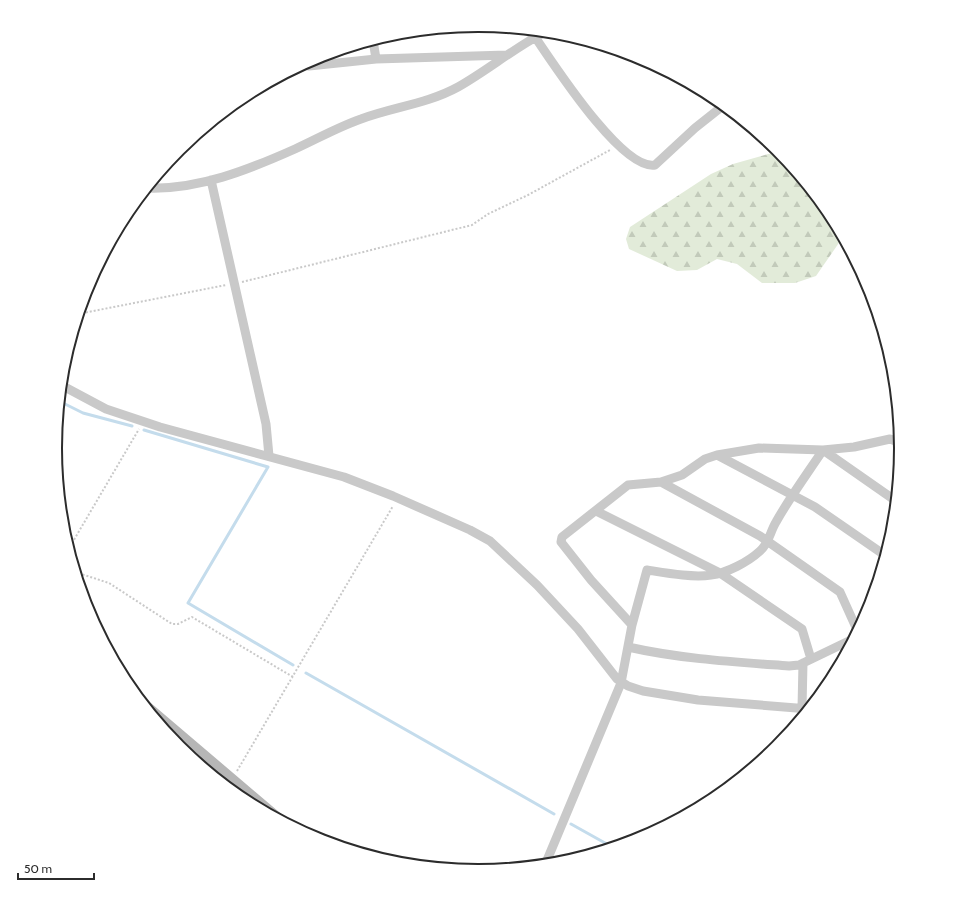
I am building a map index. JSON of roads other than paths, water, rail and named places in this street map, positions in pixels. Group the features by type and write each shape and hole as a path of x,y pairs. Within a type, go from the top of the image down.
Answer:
{"main road":[{"path":"174,734 226,780"}],"street":[{"path":"154,188 174,188 211,180 284,154 360,119 384,111 418,104 458,87 535,37 582,103 618,145 632,159 640,163 655,165 695,128 720,109"},
{"path":"374,45 376,59"},
{"path":"316,65 376,59 507,55"},
{"path":"211,180 266,424 269,456"},
{"path":"66,389 106,409 143,422 344,477 446,518 490,541 554,603 621,683 643,691 698,700 803,708"},
{"path":"632,625 591,580 561,542 562,537 628,485 661,482 682,475 705,459 717,455 759,448 823,450 854,447 890,439 894,440"},
{"path":"548,859 621,683 632,625 647,570 696,577 720,573 748,559 760,551 768,542 774,525 793,494 823,450"},
{"path":"823,450 892,498"},
{"path":"717,455 815,507 881,552"},
{"path":"661,482 760,536 840,592 855,626"},
{"path":"596,511 720,573 802,629 807,661 806,704"},
{"path":"628,647 660,654 705,660 789,666 807,661 847,642"}],"waterway":[{"path":"64,403 83,413 132,426"},
{"path":"144,430 268,467 188,603 293,665"},
{"path":"306,673 554,814"},
{"path":"571,824 608,844"}]}
